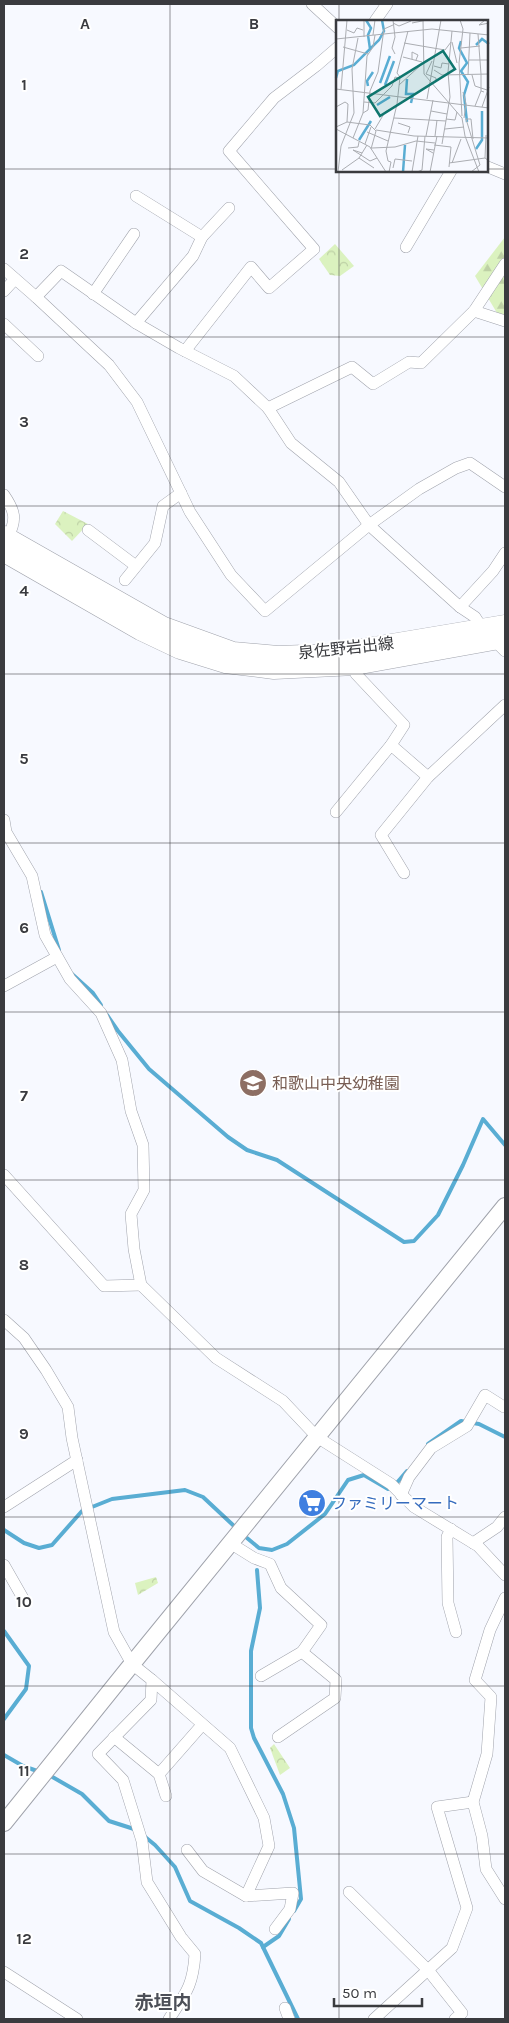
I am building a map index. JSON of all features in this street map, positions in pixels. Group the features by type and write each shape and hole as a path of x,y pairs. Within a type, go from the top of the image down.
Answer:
{"main road":[{"name":"泉佐野岩出線","path":"5,548 164,626 233,651 278,655 332,653 505,624"},
{"name":"泉佐野岩出線","path":"5,548 140,631 180,650 225,664 274,670 355,666 502,644"}],"street":[{"path":"312,4 336,26"},
{"path":"376,20 387,4"},
{"path":"185,351 251,267 269,288 314,250 229,150 274,98 336,49"},
{"path":"489,167 505,174"},
{"path":"406,247 450,172"},
{"path":"136,196 202,236"},
{"path":"136,323 193,256 202,236 229,208"},
{"path":"92,294 134,234"},
{"path":"268,408 352,368 373,384 408,362 421,363 474,311 505,264"},
{"path":"4,268 109,365 137,402 190,512 231,575 265,611 369,525 419,489 456,468 470,463 505,487"},
{"path":"36,297 61,271 136,323 234,376 268,408 291,443 339,482 369,525 460,607 475,617 482,628 502,644"},
{"path":"4,291 15,279"},
{"path":"474,311 505,321"},
{"path":"4,324 38,356"},
{"path":"125,580 155,543 163,506 181,493"},
{"path":"4,494 12,506 14,518 14,526 5,548"},
{"path":"88,530 136,566"},
{"path":"460,607 493,571 505,553"},
{"path":"336,812 392,745 404,725 356,674 355,666"},
{"path":"404,873 381,835 428,777 505,705"},
{"path":"392,745 428,777"},
{"path":"4,820 6,832 32,876 45,934 70,979 101,1013 122,1060 131,1111 143,1145 144,1190 131,1214 134,1249 141,1285 216,1358 283,1400 317,1437 396,1490 414,1507 474,1543 494,1561 505,1575"},
{"path":"4,986 57,957"},
{"path":"4,1175 104,1286 141,1285"},
{"path":"4,1823 505,1206"},
{"path":"4,1320 24,1338 46,1370 68,1408 77,1460 114,1632 132,1664 230,1748 264,1818 268,1846 246,1896"},
{"path":"396,1490 409,1477 430,1448 466,1426 484,1395 504,1406"},
{"path":"4,1507 77,1460"},
{"path":"474,1543 497,1527 505,1517"},
{"path":"451,1529 447,1537 448,1603 456,1632"},
{"path":"230,1543 254,1558 270,1564 281,1588 321,1625 302,1652 261,1676"},
{"path":"4,1565 24,1600"},
{"path":"505,1598 490,1630 475,1680 491,1697 487,1754 473,1802 482,1836 486,1869 505,1899"},
{"path":"278,1737 335,1698 336,1680 302,1652"},
{"path":"152,1680 151,1700 98,1754 123,1780 142,1841 147,1882 181,1938 194,1954 194,1974 190,1985 169,2019"},
{"path":"159,1774 202,1725"},
{"path":"114,1737 159,1774 166,1796"},
{"path":"374,2019 452,1948 468,1908 437,1806 473,1802"},
{"path":"187,1850 203,1871 246,1896 293,1893 290,1909 275,1929"},
{"path":"349,1892 428,1970 462,2013 455,2019"},
{"path":"4,1972 77,2019"}],"green space":[{"path":"505,237 505,316 497,313 475,276"},
{"path":"335,244 354,266 340,276 330,275 319,259"},
{"path":"63,511 88,524 72,541 55,524"},
{"path":"156,1577 158,1583 138,1595 135,1583"},
{"path":"274,1744 290,1768 280,1775 270,1748"}],"waterway":[{"path":"41,892 59,950"},
{"path":"72,974 93,993 101,1005"},
{"path":"107,1015 149,1069 228,1137 247,1150 277,1160 404,1242 414,1241 438,1215 483,1119 505,1145"},
{"path":"428,1444 461,1421 479,1424 505,1437"},
{"path":"395,1485 407,1471"},
{"path":"247,1538 259,1548 272,1550 287,1544 325,1514 348,1480 364,1475 388,1489"},
{"path":"4,1530 24,1543 39,1548 52,1545 82,1511 112,1499 185,1490 203,1497 234,1526"},
{"path":"257,1570 260,1608 251,1651 251,1728 254,1738 283,1794 294,1828 301,1899 294,1911"},
{"path":"4,1631 29,1666 26,1689 4,1719"},
{"path":"4,1755 23,1766 40,1772"},
{"path":"49,1775 82,1794 109,1821 134,1829"},
{"path":"144,1836 175,1867 190,1901 239,1928 261,1943 298,2019"},
{"path":"263,1947 279,1936 289,1919"}],"place":[{"name":"和歌山中央幼稚園","path":"253,1083"},
{"name":"ファミリーマート","path":"312,1503"}],"district":[{"name":"赤垣内","path":"163,2003"}]}
